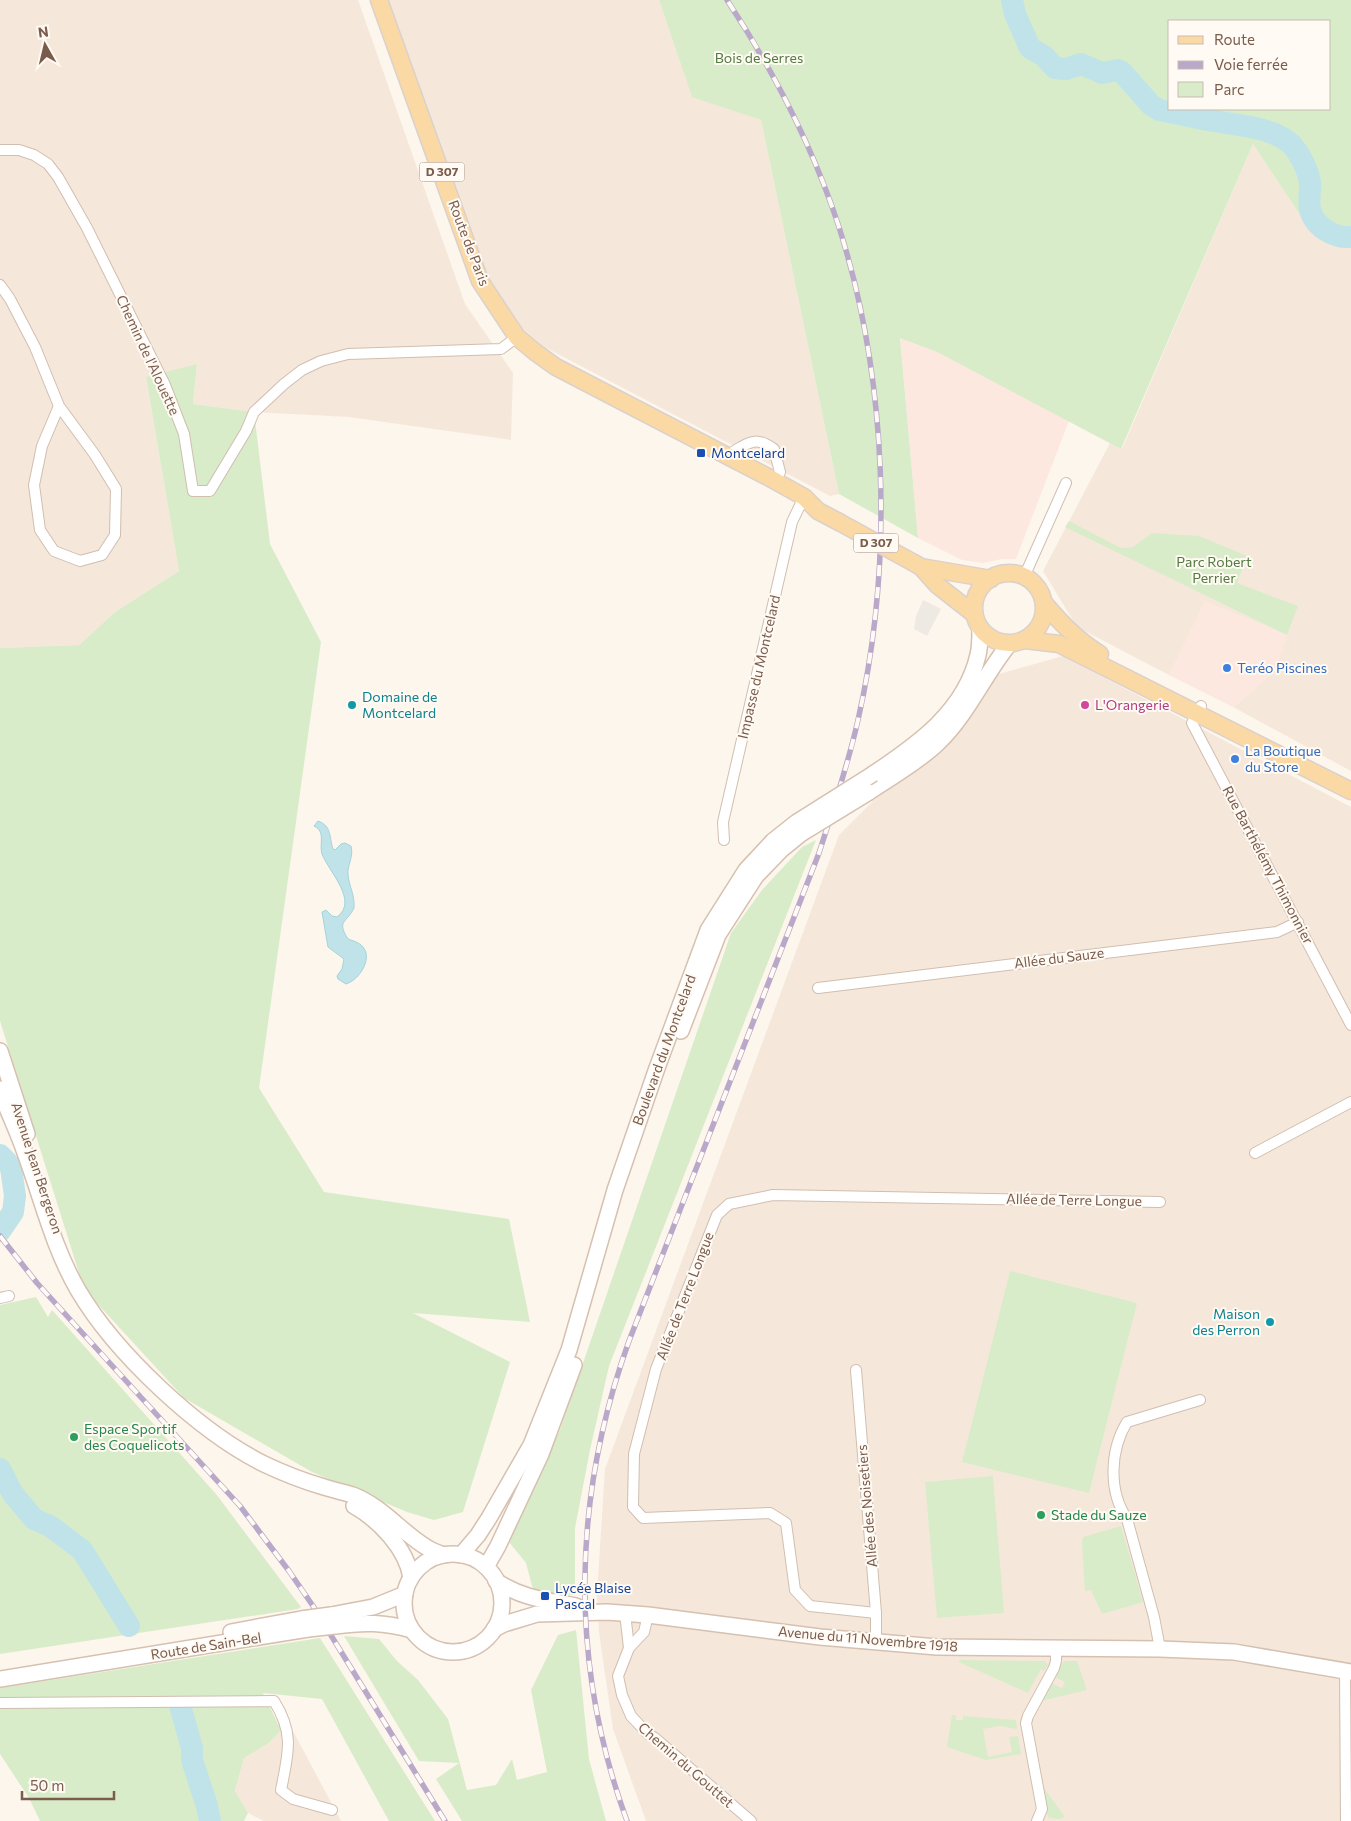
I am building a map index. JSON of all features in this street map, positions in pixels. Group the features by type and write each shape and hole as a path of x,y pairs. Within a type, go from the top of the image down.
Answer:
{"main road":[{"name":"Route de Paris","path":"379,0 480,281 517,336 556,367 778,483 818,511 918,565 990,579"},
{"name":"Route de Paris","path":"918,565 937,585 978,621"},
{"path":"1351,783 1199,710 1059,644 999,642 988,637 978,621 974,603 977,594 990,579 1001,574 1013,574 1024,577 1037,588 1044,603 1066,629 1083,644 1199,710 1351,790"},
{"path":"1017,642 1034,633 1044,614 1044,603"},
{"name":"Boulevard du Montcelard","path":"486,1567 542,1454 579,1350 625,1192 667,1070 718,935 756,876 800,827 904,754 932,730 950,711 965,690 978,655 978,621"},
{"name":"Boulevard du Montcelard","path":"461,1555 489,1518 531,1445 569,1350 615,1190 657,1068 708,930 746,870 773,841 869,792 938,744 960,718 978,692 994,663 1017,642"},
{"name":"Avenue Jean Bergeron","path":"0,1051 61,1245 62,1258"},
{"name":"Avenue Jean Bergeron","path":"0,1089 24,1151 54,1242 78,1290 103,1326 141,1369 212,1432 244,1453 281,1472 323,1487 353,1495 380,1509 427,1548 444,1555"},
{"name":"Avenue Jean Bergeron","path":"323,1487 369,1514 406,1559 411,1578"},
{"path":"444,1555 461,1555 475,1559 486,1567 496,1580 502,1605 498,1622 488,1637 472,1648 453,1652 434,1648 412,1630 405,1612 405,1594 411,1578 424,1564 444,1555"},
{"name":"Avenue du 11 Novembre 1918","path":"496,1580 510,1590 530,1598 607,1612"},
{"name":"Route de Sain-Bel","path":"0,1670 173,1642 333,1620 405,1594"},
{"name":"Avenue du 11 Novembre 1918","path":"494,1629 512,1621 537,1614 607,1612 648,1615 876,1643 936,1647 1160,1649 1234,1652 1348,1671"},
{"name":"Route de Sain-Bel","path":"333,1620 388,1624 412,1630"},
{"name":"Route de Sain-Bel","path":"0,1678 305,1624"}],"street":[{"name":"Chemin de l'Alouette","path":"0,150 19,150 34,155 48,164 58,177 87,228 166,385 184,434 193,491 210,490 246,431 254,412 302,370 321,361 348,354 501,349 517,336"},
{"path":"0,285 10,299 35,347 59,406 116,489 115,535 102,554 80,561 54,551 40,530 34,485 42,446 59,406"},
{"path":"730,458 732,452 751,441 764,443 774,449 780,472 778,483"},
{"path":"1024,577 1066,483"},
{"name":"Impasse du Montcelard","path":"724,840 723,822 727,803 792,522 805,502"},
{"name":"Rue Barthélémy Thimonnier","path":"1199,710 1192,723 1351,1025"},
{"name":"Allée du Sauze","path":"818,988 1277,932 1298,922"},
{"path":"1255,1153 1351,1102"},
{"name":"Allée de Terre Longue","path":"876,1613 810,1606 795,1590 786,1522 770,1513 643,1518 633,1507 634,1454 656,1369 717,1215 729,1204 773,1195 1160,1202"},
{"name":"Allée des Noisetiers","path":"856,1370 876,1613 876,1643"},
{"path":"1160,1649 1154,1617 1127,1519 1120,1505 1112,1473 1119,1434 1127,1422 1200,1400"},
{"name":"Chemin du Gouttet","path":"625,1613 629,1648"},
{"name":"Chemin du Gouttet","path":"648,1615 647,1626 629,1648 618,1676 622,1695 631,1716 648,1734 750,1821"},
{"path":"1037,1821 1042,1810 1026,1723 1054,1668 1056,1648"},
{"path":"1346,1821 1348,1671"},
{"path":"0,1703 274,1701 284,1716 288,1729 288,1754 281,1790 293,1798 332,1810"}],"shaded area":[{"path":"0,0 358,0 465,304 513,373 511,440 349,417 254,412 193,404 197,365 146,377 179,571 115,612 79,645 0,648"},
{"path":"386,0 659,0 692,96 761,120 839,494 830,496 529,339 480,264"},
{"path":"1253,144 1308,227 1351,243 1351,771 1233,707 1276,670 1186,642 1169,675 1077,627 1043,571 1110,443 1122,449"},
{"path":"900,337 937,352 1069,421 1016,559 1002,559 983,563 962,560 918,538"},
{"path":"923,600 941,609 927,636 914,629 916,616"},
{"path":"1205,601 1287,635 1276,670 1233,707 1169,675"},
{"path":"1063,656 1351,807 1351,1821 646,1821 613,1729 599,1632 597,1594 605,1469 839,835 876,798 955,738 992,676"},
{"path":"281,1730 293,1731 341,1821 264,1821 248,1813 235,1792 244,1757 269,1743"}],"green space":[{"name":"Bois de Serres","path":"659,0 1351,0 1351,243 1308,227 1253,144 1121,449 937,352 900,338 918,538 839,494 761,120 692,97"},
{"path":"197,364 193,404 254,412 270,544 321,642 259,1088 324,1192 509,1219 530,1322 413,1313 510,1362 463,1512 434,1520 407,1512 312,1472 184,1398 84,1289 0,1021 0,648 79,645 115,612 179,571 146,377"},
{"name":"Parc Robert Perrier","path":"1069,521 1121,548 1133,547 1152,533 1199,536 1247,556 1237,583 1298,606 1287,635 1065,527"},
{"path":"816,840 609,1366 575,1528 575,1595 534,1593 526,1563 509,1542 560,1430 731,933 762,890 802,847"},
{"path":"1010,1271 1137,1303 1089,1493 962,1462"},
{"name":"Espace Sportif des Coquelicots","path":"36,1297 48,1317 52,1310 216,1494 301,1607 298,1609 0,1654 0,1305"},
{"path":"993,1476 1004,1613 937,1618 925,1482"},
{"path":"1121,1526 1143,1602 1102,1614 1091,1590 1085,1591 1083,1537"},
{"path":"576,1630 589,1759 606,1821 462,1821 436,1779 459,1763 419,1761 344,1636 379,1639 397,1661 418,1680 448,1719 467,1790 496,1785 512,1759 517,1780 547,1772 531,1690 558,1635"},
{"path":"320,1638 435,1821 389,1821 322,1699 263,1693 281,1730 269,1743 244,1758 235,1791 248,1813 244,1821 40,1821 29,1798 0,1754 0,1688"},
{"path":"959,1660 1045,1661 1048,1665 1044,1671 1041,1669 1028,1693 959,1662"},
{"path":"1064,1661 1077,1661 1087,1690 1041,1701 1051,1683 1062,1688 1065,1682 1055,1677"},
{"path":"952,1715 956,1715 956,1720 963,1720 963,1716 1016,1720 1017,1729 1000,1726 983,1729 988,1757 1012,1752 1009,1737 1018,1736 1021,1754 986,1760 947,1747"},
{"path":"1044,1788 1065,1817 1059,1819 1049,1818"}],"water":[{"path":"318,821 328,829 333,849 335,850 345,843 351,846 352,850 348,875 354,899 354,908 344,922 343,928 348,939 363,947 366,957 360,974 346,984 338,979 337,976 342,969 344,959 328,947 322,912 326,910 332,916 337,917 343,910 345,903 344,895 322,854 320,831 314,826"}],"waterway":[{"path":"1012,0 1015,14 1030,48 1044,56 1055,68 1066,69 1081,64 1102,73 1118,70 1122,72 1151,105 1159,110 1252,127 1284,139 1292,145 1306,167 1310,182 1310,209 1316,221 1320,226 1338,236 1351,237"},
{"path":"0,1155 11,1168 15,1196 13,1212 0,1231"},
{"path":"0,1469 13,1494 34,1519 50,1526 82,1550 129,1626"},
{"path":"181,1709 192,1748 192,1760 210,1821"}],"railway":[{"path":"627,1821 608,1761 595,1702 587,1641 585,1581 588,1521 596,1460 610,1401 629,1341 819,853 840,787 858,720 870,659 877,597 881,534 880,470 876,407 855,283 838,224 804,137 760,53 727,0"},
{"path":"0,1236 37,1283 240,1506 313,1606 445,1821"}],"place":[{"name":"Montcelard","path":"701,453"},
{"name":"Teréo Piscines","path":"1227,668"},
{"name":"Domaine de Montcelard","path":"352,705"},
{"name":"L'Orangerie","path":"1085,705"},
{"name":"La Boutique du Store","path":"1235,759"},
{"name":"Maison des Perron","path":"1270,1322"},
{"name":"Espace Sportif des Coquelicots","path":"74,1437"},
{"name":"Stade du Sauze","path":"1041,1515"},
{"name":"Lycée Blaise Pascal","path":"545,1596"}]}
